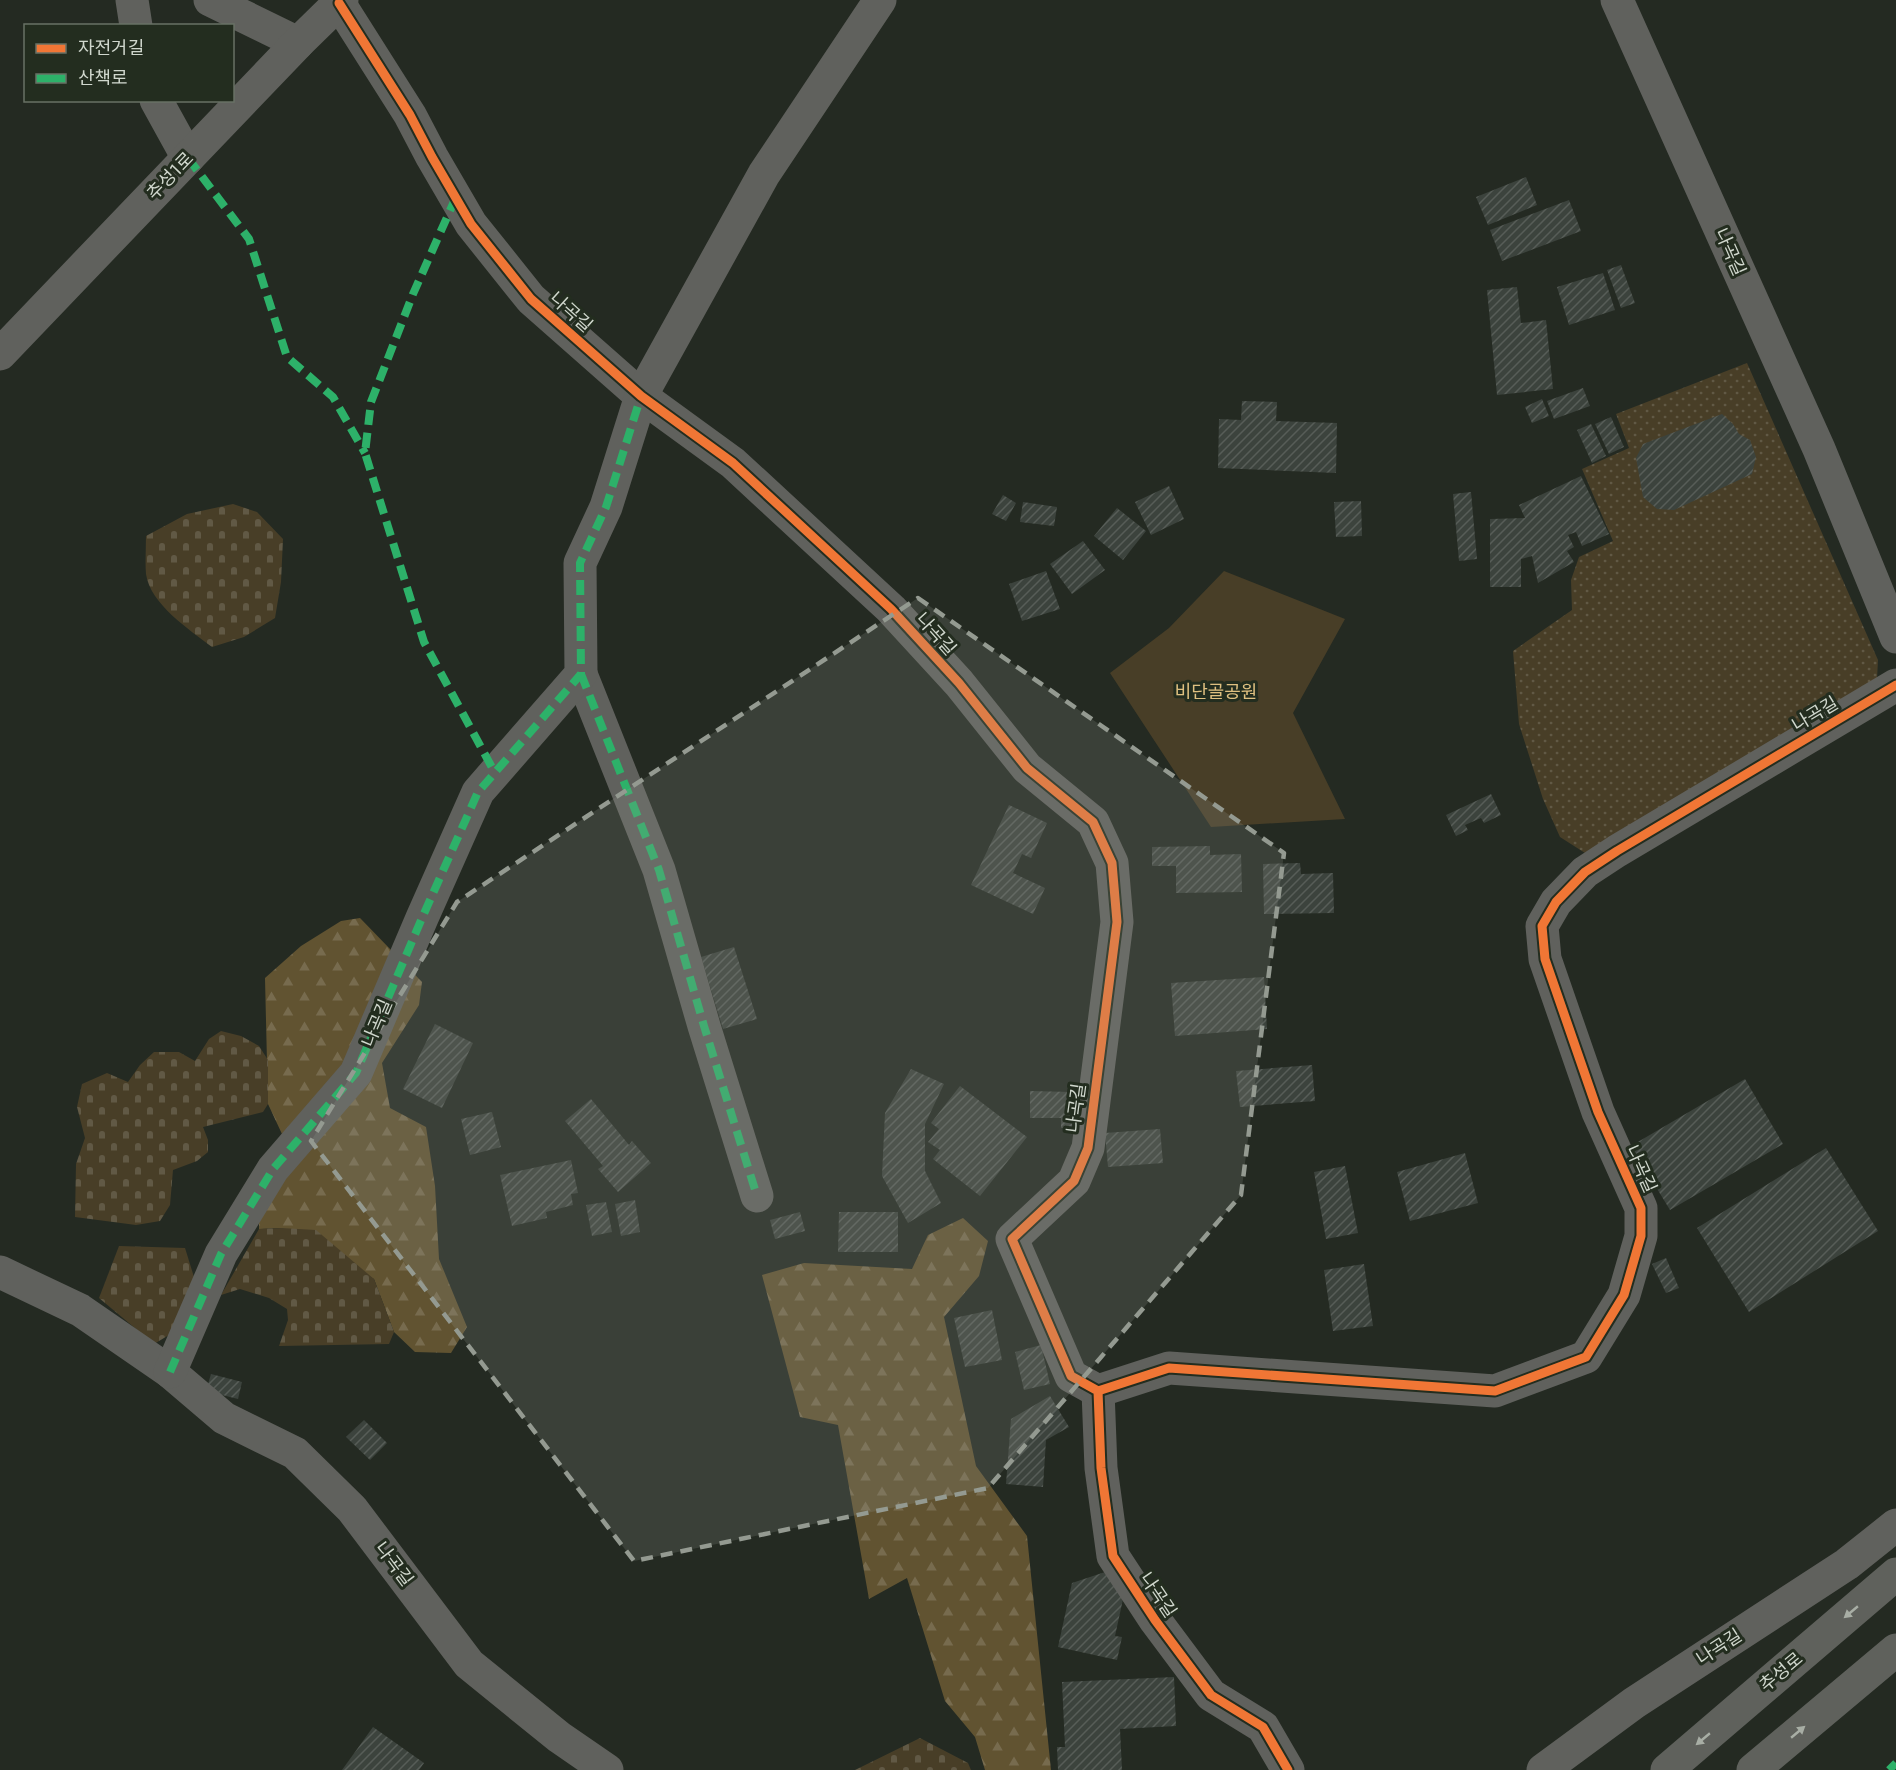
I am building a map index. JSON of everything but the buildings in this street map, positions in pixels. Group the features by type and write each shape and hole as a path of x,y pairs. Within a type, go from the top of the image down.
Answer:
{"main road":[{"name":"추성로","path":"1667,1770 1896,1574"},
{"path":"1753,1770 1896,1650"}],"street":[{"path":"132,0 136,24"},
{"path":"210,0 297,43"},
{"path":"757,1196 704,1026 659,870 581,674 580,563 606,507 641,396 764,174 880,0"},
{"name":"나곡길","path":"1617,0 1819,449 1896,637"},
{"name":"추성1로","path":"0,354 297,43 340,2"},
{"name":"나곡길","path":"340,2 410,116 471,224 531,299 641,396 733,463 891,609 959,683 1027,768 1093,822 1112,863 1117,922 1107,985 1088,1148 1074,1181 1012,1239 1071,1377 1098,1391 1169,1368 1495,1391 1586,1357 1624,1295 1641,1236 1641,1209 1598,1112 1545,959 1542,926 1556,902 1585,872 1896,685"},
{"path":"157,102 188,158"},
{"name":"나곡길","path":"170,1372 221,1254 273,1169 357,1073 478,792 581,674"},
{"name":"나곡길","path":"0,1272 80,1310 170,1372 224,1418 296,1453 352,1509 469,1664 559,1737 607,1770"},
{"name":"나곡길","path":"1098,1391 1101,1468 1113,1556 1155,1620 1211,1695 1263,1727 1288,1770"},
{"name":"나곡길","path":"1543,1770 1634,1703 1847,1564 1896,1525"}],"highlighted area":[{"path":"918,598 1284,853 1241,1195 988,1488 634,1561 311,1141 457,902"}],"green space":[{"path":"1747,363 1878,660 1877,679 1585,853 1560,837 1543,799 1519,724 1513,651 1572,610 1571,580 1579,557 1613,541 1582,469 1629,448 1616,414"},
{"path":"233,504 257,512 283,539 281,582 275,618 244,637 212,647 172,615 155,596 146,574 146,536 187,514"},
{"name":"비단골공원","path":"1224,571 1345,619 1293,713 1345,819 1211,827 1110,673 1169,628"},
{"path":"360,918 422,982 419,1005 382,1063 390,1108 426,1127 435,1186 439,1259 467,1327 451,1353 415,1352 394,1332 374,1279 282,1228 259,1229 259,1168 282,1134 268,1104 265,978 301,946 341,921"},
{"path":"221,1031 241,1036 259,1046 268,1060 268,1104 263,1112 203,1127 208,1140 208,1152 197,1161 173,1170 170,1205 160,1221 136,1225 75,1217 76,1164 85,1138 77,1107 82,1084 107,1073 128,1082 140,1065 154,1052 179,1052 195,1061 209,1039"},
{"path":"963,1218 988,1241 979,1276 944,1317 976,1466 1027,1536 1051,1770 985,1770 975,1737 945,1701 907,1578 869,1599 838,1425 800,1417 762,1275 804,1263 912,1269 928,1235"},
{"path":"259,1229 316,1230 374,1279 394,1332 389,1344 279,1346 288,1320 287,1309 269,1298 240,1289 221,1295"},
{"path":"119,1246 185,1248 194,1277 169,1335 154,1344 99,1298"},
{"path":"920,1738 968,1763 971,1770 855,1770"}],"marked path":[{"path":"188,158 249,239 287,357 333,397 365,453"},
{"path":"456,197 413,294 371,402 365,453 424,642 495,773"},
{"path":"170,1372 221,1254 273,1169 356,1073 478,792 581,674 580,563 606,507 641,396 643,398"},
{"path":"581,674 659,870 704,1026 757,1196"},
{"path":"1889,1770 1896,1763"}],"cycle path":[{"path":"339,3 410,115 471,224 531,299 641,396 733,463 891,609 959,683 1027,768 1093,822 1112,863 1117,922 1088,1148 1074,1181 1012,1239 1071,1376 1098,1391 1101,1468 1113,1556 1155,1620 1211,1695 1263,1727 1288,1770"},
{"path":"1098,1391 1169,1368 1495,1391 1586,1357 1624,1295 1641,1236 1641,1208 1598,1112 1545,959 1542,926 1556,902 1585,872 1896,685"}]}
